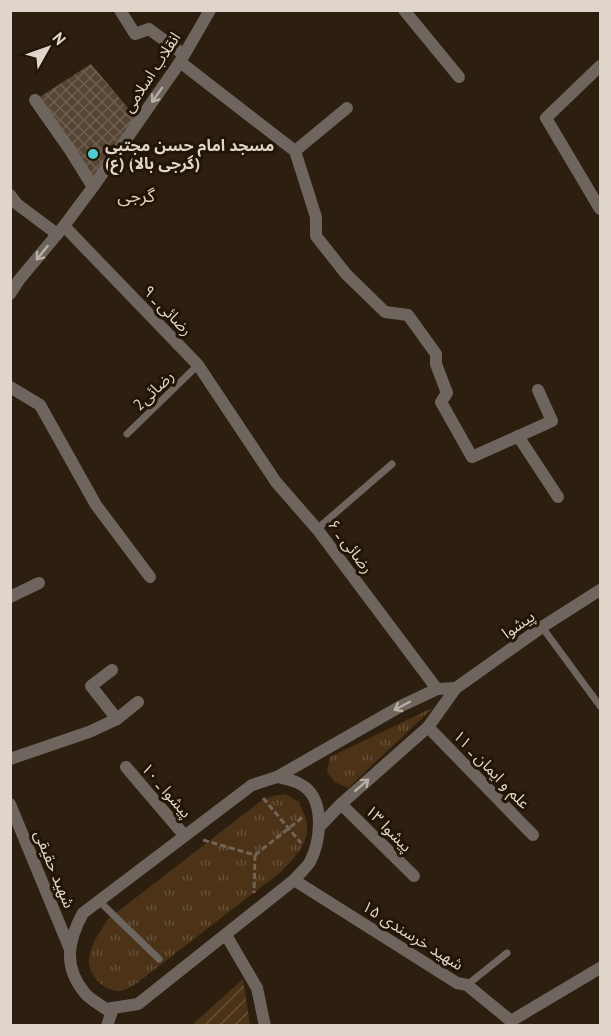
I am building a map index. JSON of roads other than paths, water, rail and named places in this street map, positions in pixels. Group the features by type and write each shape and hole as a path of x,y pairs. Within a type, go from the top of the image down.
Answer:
{"street":[{"path":"120,10 135,34 149,29 295,151 316,217 316,236 346,274 385,312 408,315 436,354 436,364 447,393 441,402 462,435 472,457 552,421 538,390"},
{"path":"404,10 459,77"},
{"name":"انقلاب اسلامی","path":"10,294 93,187 182,58 208,12"},
{"path":"600,66 546,118 600,209"},
{"path":"35,100 93,187"},
{"path":"295,151 347,108"},
{"name":"رضائی ـ ۹","path":"10,195 17,204 60,230 198,365 237,425"},
{"path":"10,387 40,405 96,506 150,577"},
{"name":"رضائی ـ ۶","path":"237,425 276,482 318,529 437,689"},
{"path":"518,436 558,497"},
{"path":"10,597 39,582"},
{"name":"پیشوا","path":"456,688 542,627 600,590"},
{"path":"112,669 92,686 117,719"},
{"path":"69,947 73,931 83,914 252,785 277,777 401,706 437,689 456,688"},
{"path":"320,826 341,804 428,727 456,688"},
{"path":"10,759 89,732 117,719 138,702"},
{"name":"علم و ایمان ـ ۱۱","path":"428,727 533,835"},
{"name":"پیشوا ـ ۱۰","path":"126,767 184,835"},
{"path":"107,1026 113,1008 138,1004 294,880 310,862 320,826 320,812 310,792 300,784 277,777"},
{"name":"شهید حقیقی","path":"10,804 14,822 69,947 74,975 84,993 106,1009 113,1008"},
{"name":"پیشوا ۱۳","path":"341,804 414,876"},
{"name":"شهید خرسندی ۱۵","path":"294,880 456,983 466,985 512,1023"},
{"path":"226,935 257,988 264,1026"},
{"path":"512,1023 600,968"}],"lane":[{"name":"رضائی2","path":"127,434 198,365"},
{"path":"318,529 392,464"},
{"path":"542,627 600,706"},
{"path":"99,901 159,959"},
{"path":"466,985 507,953"}],"place":[{"name":"مسجد امام حسن مجتبی (ع) (گرجی بالا)","path":"93,154"}],"district":[{"name":"گرجی","path":"136,196"}]}
